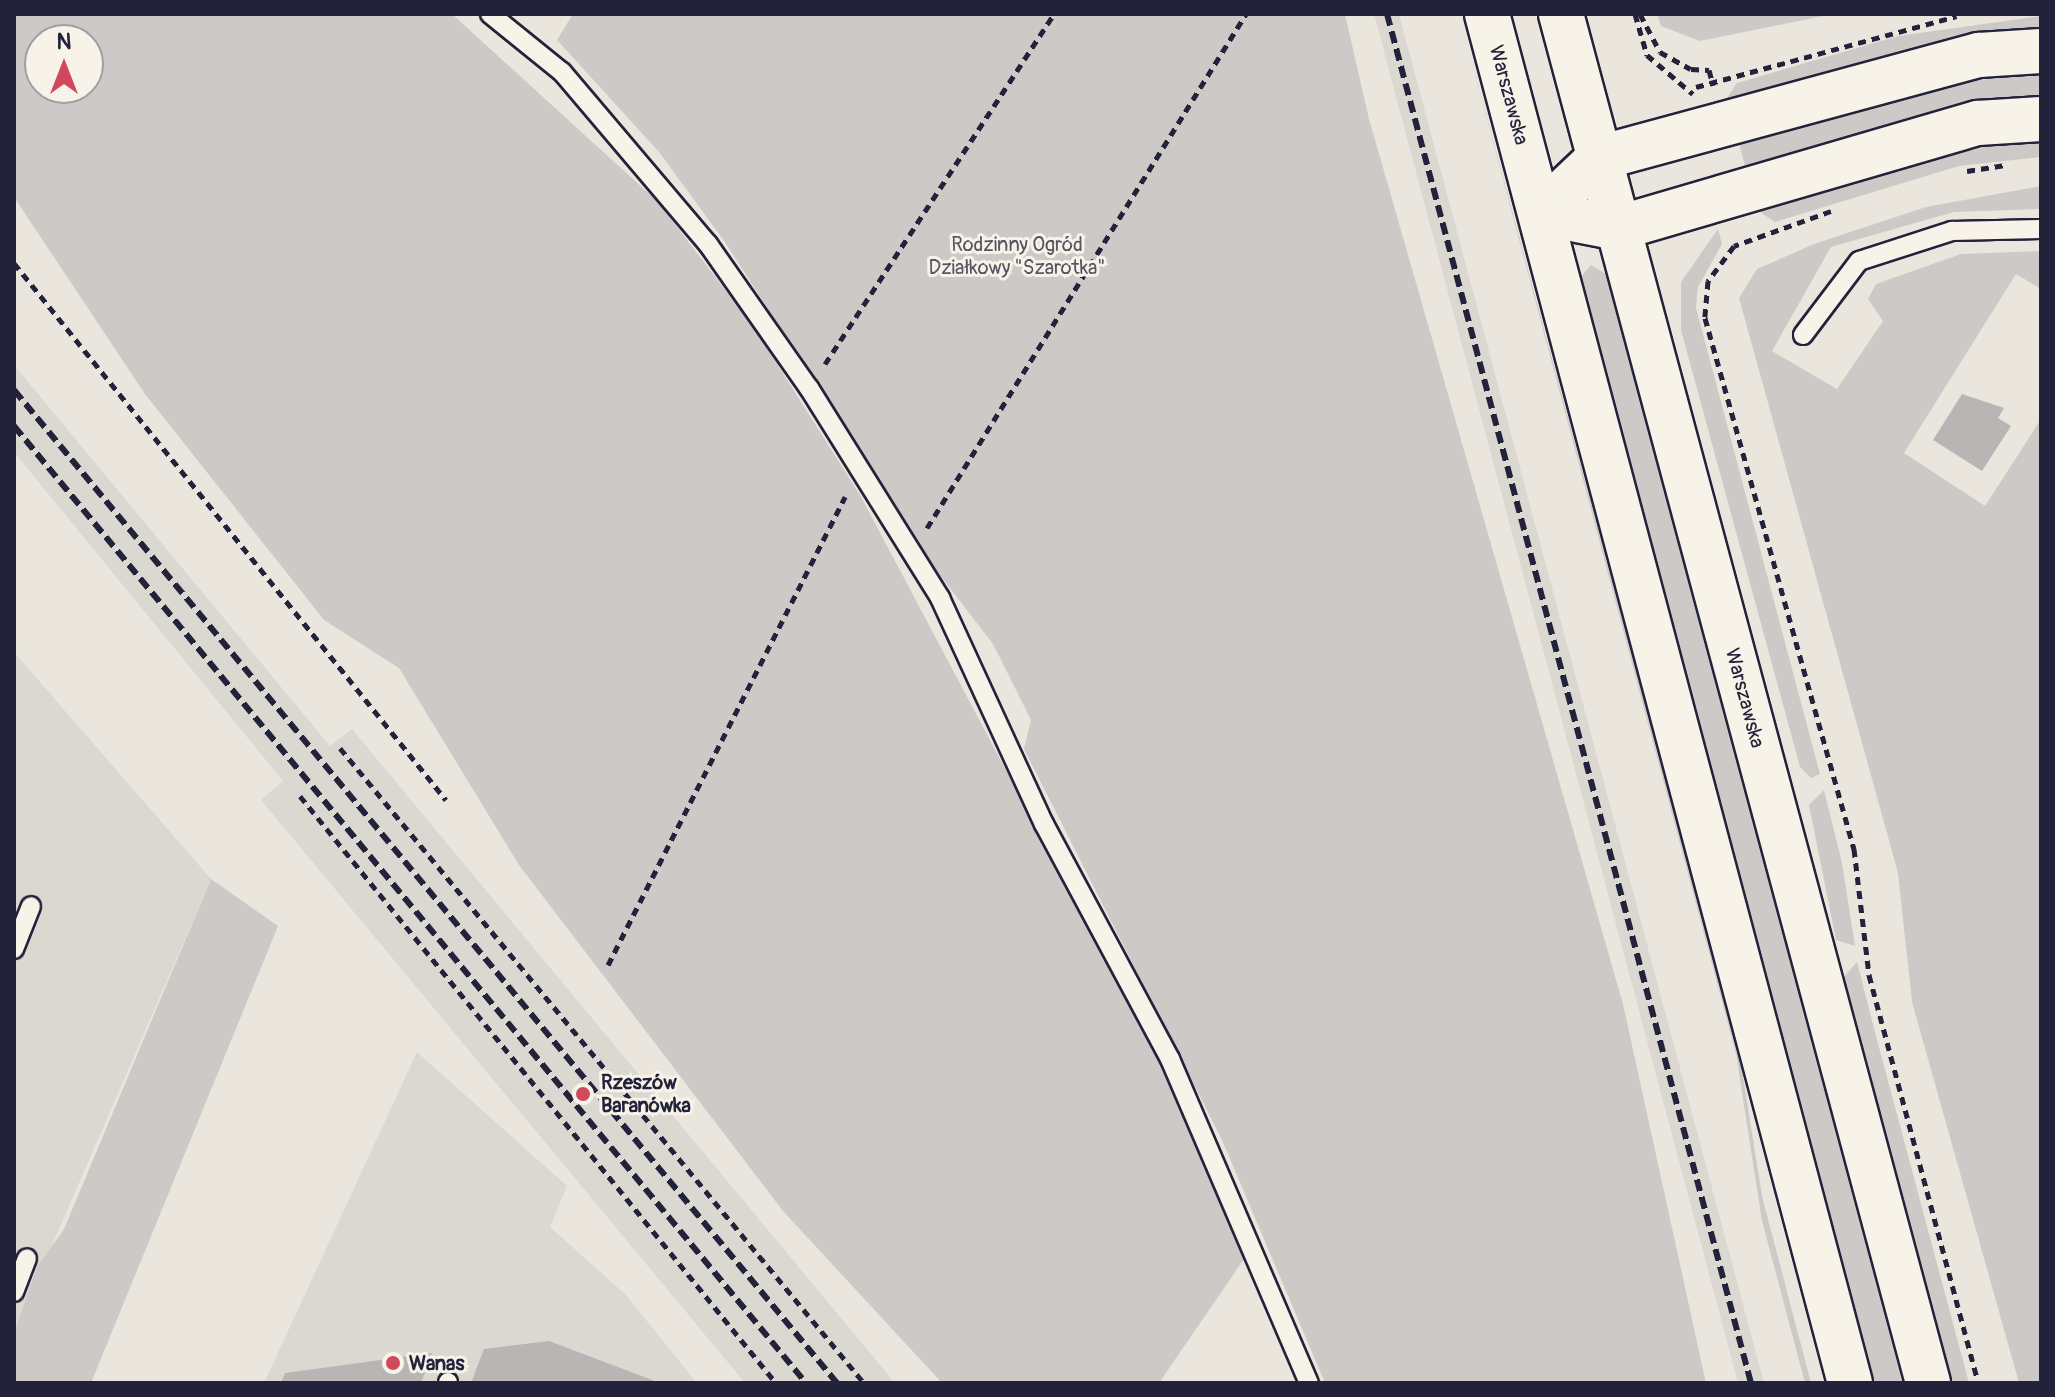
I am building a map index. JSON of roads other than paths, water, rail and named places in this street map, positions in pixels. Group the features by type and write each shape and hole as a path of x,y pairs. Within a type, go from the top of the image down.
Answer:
{"main road":[{"name":"Warszawska","path":"1487,14 1850,1383"},
{"name":"Warszawska","path":"1561,14 1928,1383"},
{"path":"1541,213 1599,158 1979,55 2041,51"},
{"path":"1541,213 1618,228 1978,123 2041,119"}],"lane":[{"path":"490,14 562,72 617,131 809,388 912,553 1170,1059 1309,1383"},
{"path":"1803,335 1859,261 1952,231 2041,229"},
{"path":"14,949 31,906"},
{"path":"14,1292 27,1258"}],"railway":[{"path":"1387,14 1751,1383"},
{"path":"14,390 837,1383"},
{"path":"14,426 806,1383"}],"place":[{"name":"Rzeszów Baranówka","path":"583,1094"},
{"name":"Wanas","path":"393,1363"}],"park label":[{"name":"Rodzinny Ogród Działkowy \"Szarotka\"","path":"1017,256"}]}
